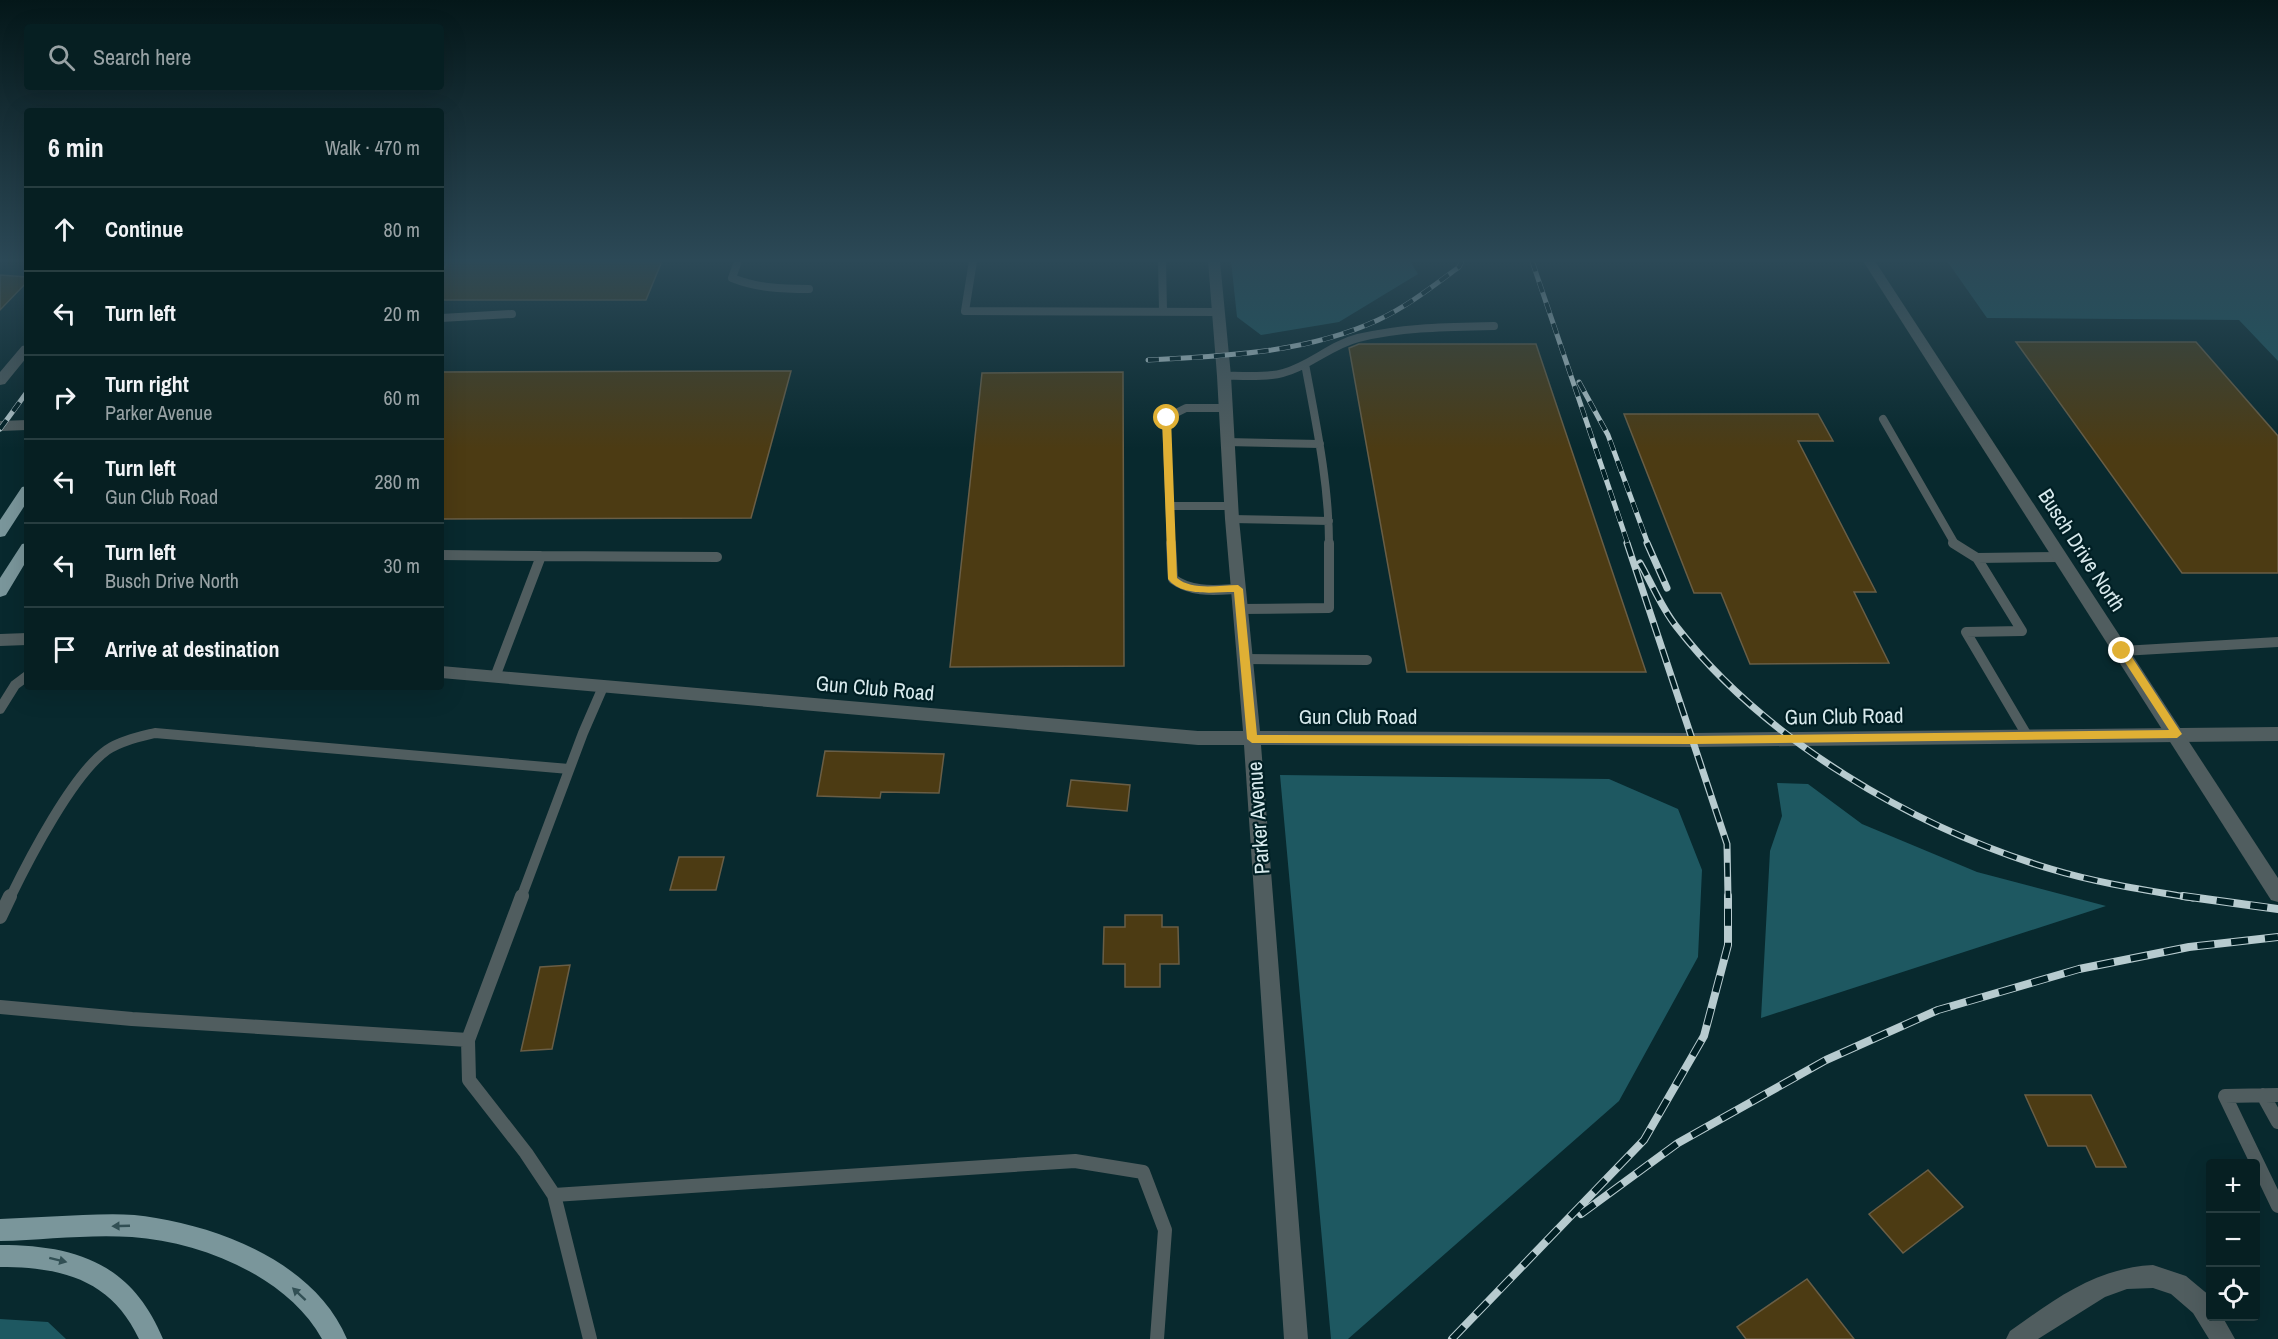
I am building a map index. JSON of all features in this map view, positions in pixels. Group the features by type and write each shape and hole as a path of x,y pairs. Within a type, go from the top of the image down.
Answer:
{"main road":[{"path":"0,532 24,496"},
{"path":"0,591 24,553"},
{"path":"0,1230 133,1226 178,1233 218,1245 286,1282 318,1311 336,1339"},
{"path":"0,1256 24,1255 60,1259 110,1282 130,1299 145,1322 151,1339"}],"street":[{"name":"Parker Avenue","path":"1219,323 1231,512 1252,739 1296,1339"},
{"name":"Busch Drive North","path":"1910,323 2177,734 2278,894"},
{"path":"0,381 24,353"},
{"path":"0,426 24,425"},
{"path":"0,640 24,639"},
{"name":"Gun Club Road","path":"444,672 1198,738 1694,740 2278,734"},
{"path":"2018,1339 2085,1293 2120,1278 2152,1276 2176,1284 2194,1296 2216,1324 2223,1339"}],"lane":[{"path":"1224,376 1282,374 1305,364 1323,352 1355,339 1406,328 1494,326"},
{"path":"1240,609 1329,608 1329,521 1320,444 1305,364"},
{"path":"1225,408 1184,408 1173,411 1167,418 1173,579 1180,586 1199,589 1238,589"},
{"path":"1883,419 1953,543 1977,558 2022,631 1966,632 2028,737"},
{"path":"1227,442 1320,444"},
{"path":"1170,506 1329,521"},
{"path":"444,555 717,557"},
{"path":"495,677 541,556"},
{"path":"1977,558 2061,557"},
{"path":"2122,651 2278,642"},
{"path":"1244,659 1367,660"},
{"path":"0,709 15,685 24,678"},
{"path":"590,1339 554,1195 526,1153 469,1080 468,1040 569,769 603,687"},
{"path":"0,917 29,859 83,772 107,750 155,733 569,769"},
{"path":"0,1007 110,1018 468,1040"},
{"path":"2263,1095 2278,1122"},
{"path":"2278,1095 2225,1096 2278,1206"},
{"path":"554,1195 1075,1161 1143,1172 1165,1230 1157,1339"}],"shaded area":[{"path":"1246,323 1330,323 1261,335"},
{"path":"2242,323 2278,323 2278,361"},
{"path":"1280,775 1609,779 1678,809 1702,870 1698,957 1619,1101 1348,1339 1331,1339"},
{"path":"1777,783 1808,784 1862,824 1977,872 2106,906 1761,1018 1770,851 1782,816"},
{"path":"0,1319 48,1322 66,1339 0,1339"}],"building":[{"path":"2016,342 2196,342 2278,436 2278,573 2182,573"},
{"path":"1359,344 1536,344 1646,672 1407,672 1349,348"},
{"path":"791,371 751,518 444,519 444,372"},
{"path":"1123,372 1124,666 950,667 982,373"},
{"path":"1624,414 1818,414 1833,441 1798,441 1876,592 1854,592 1889,663 1750,664 1721,593 1694,593"},
{"path":"825,751 944,754 939,793 881,792 880,798 817,796"},
{"path":"1071,780 1130,785 1127,811 1067,806"},
{"path":"679,857 724,857 716,890 670,890"},
{"path":"1125,915 1162,915 1162,927 1178,927 1179,964 1160,964 1160,987 1125,987 1125,964 1103,964 1104,927 1125,927"},
{"path":"570,965 552,1049 521,1051 540,967"},
{"path":"2025,1095 2091,1095 2126,1167 2096,1167 2086,1146 2048,1146"},
{"path":"1928,1170 1963,1207 1903,1253 1869,1214"},
{"path":"1807,1279 1854,1339 1746,1339 1737,1327"}],"railway":[{"path":"1148,360 1265,351 1323,340 1369,323"},
{"path":"1553,323 1628,544"},
{"path":"1579,382 1608,435 1648,544"},
{"path":"0,429 24,396"},
{"path":"1627,543 1727,844 1728,898"},
{"path":"1647,543 1667,588"},
{"path":"1640,563 1671,619 1712,667 1752,706 1797,742 1845,775 1947,830 1999,851 2086,878 2193,898"},
{"path":"2183,896 2278,909"},
{"path":"1452,1339 1644,1140 1704,1036 1728,945 1728,898"},
{"path":"1581,1214 1678,1143 1826,1060 1938,1010 2079,969 2189,947 2278,937"}],"route":[{"path":"1167,418 1173,579 1180,586 1199,589 1238,589 1252,739 1694,740 2177,734 2122,651"}]}
